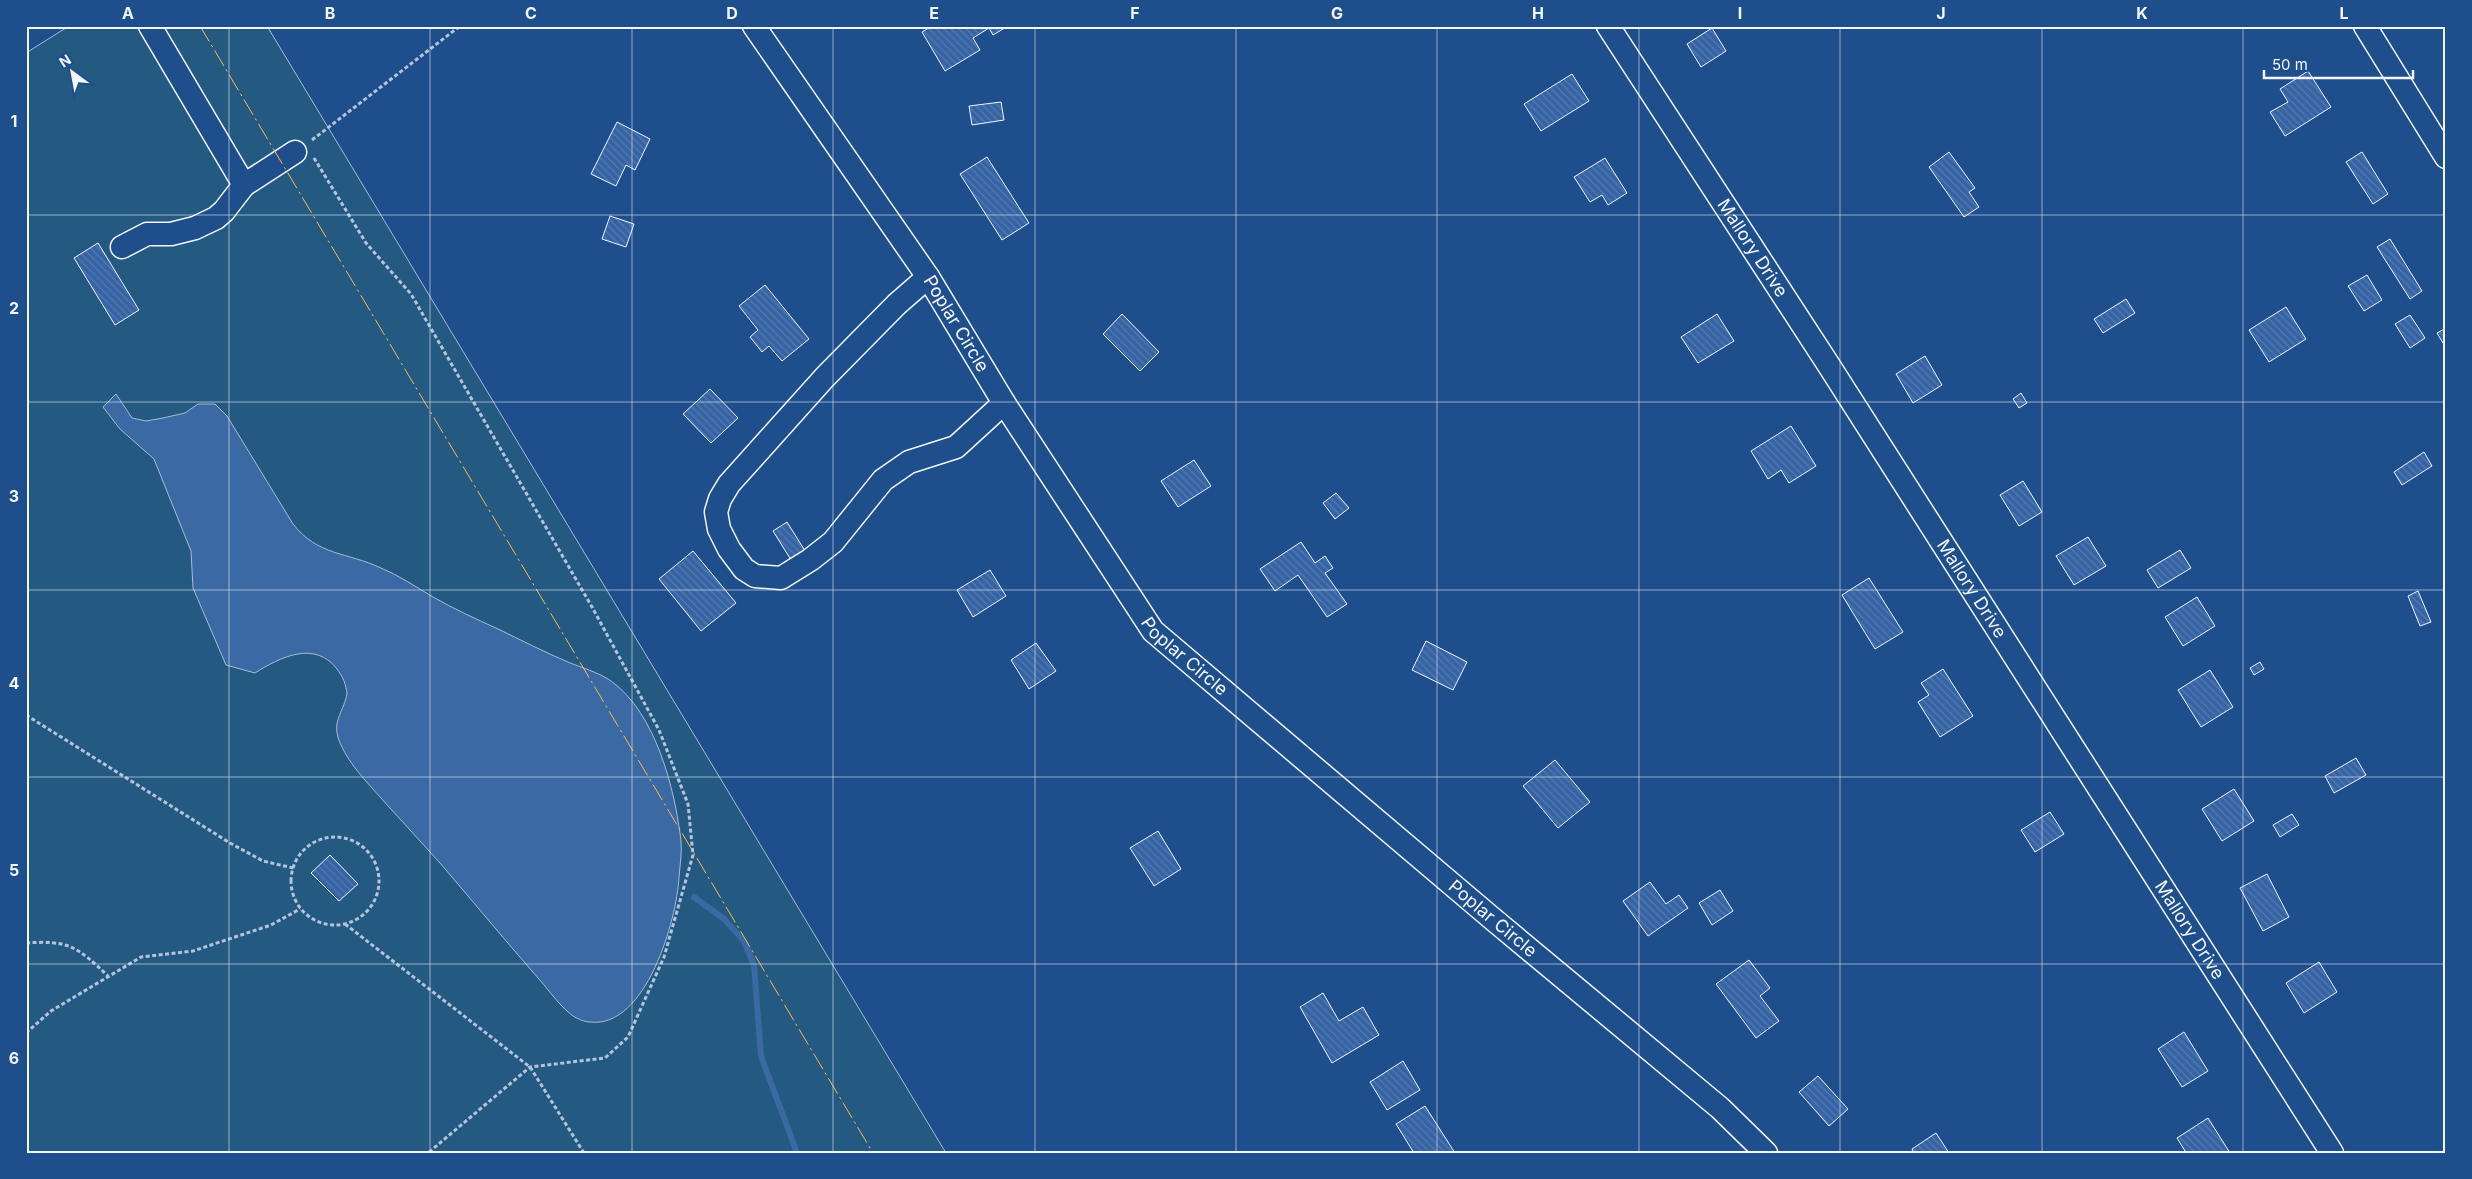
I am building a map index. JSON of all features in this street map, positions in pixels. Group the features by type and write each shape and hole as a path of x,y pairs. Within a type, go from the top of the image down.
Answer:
{"street":[{"path":"150,26 244,185"},
{"name":"Poplar Circle","path":"754,26 928,277 1004,403 1153,631 1465,896 1720,1108 1766,1153"},
{"name":"Mallory Drive","path":"1608,26 1833,372 2332,1153"},
{"path":"2365,26 2446,157"},
{"path":"122,247 147,234 171,234 187,230 216,218 224,211 244,185 304,150"},
{"path":"928,277 897,304 825,377 729,484 720,499 716,512 719,529 729,549 744,569 755,576 781,578 810,560 833,542 883,480 909,462 956,447 1004,403"}],"path":[{"path":"428,1153 530,1067 604,1058 628,1036 664,957 693,855 688,804 659,730 592,607 411,294 366,243 304,150 460,26"},
{"path":"26,715 230,843 264,861 293,868"},
{"path":"336,836 350,838 363,845 373,856 379,869 380,883 377,897 370,910 359,919 345,924 320,923 300,909 294,896 291,882 293,868 299,855 309,844 322,838 336,836"},
{"path":"26,1033 51,1011 141,957 193,951 271,925 300,909"},
{"path":"345,924 530,1067 584,1153"},
{"path":"26,943 48,941 68,944 84,953 108,976"}],"shaded area":[{"path":"69,26 267,26 946,1153 26,1153 26,53"},
{"path":"116,394 132,418 146,421 185,413 198,404 215,404 227,416 293,524 313,542 323,548 388,571 465,614 550,654 601,675 627,695 640,712 661,754 674,799 681,846 681,859 677,896 665,943 655,968 642,990 627,1008 610,1020 590,1022 579,1019 569,1013 440,863 364,779 349,759 338,737 338,718 347,694 341,675 328,660 308,653 297,654 286,657 255,673 226,665 193,588 191,551 154,459 120,429 103,407"}],"building":[{"path":"932,26 1008,26 993,35 989,28 973,38 980,50 945,71 922,32"},
{"path":"1712,28 1726,51 1701,67 1687,44"},
{"path":"2308,71 2331,107 2285,136 2270,112 2288,102 2280,89"},
{"path":"1572,74 1589,101 1541,131 1524,104"},
{"path":"1001,102 1004,120 972,125 969,106"},
{"path":"617,122 650,139 635,170 626,165 616,186 591,174"},
{"path":"1949,152 1975,188 1969,192 1979,207 1964,217 1929,167"},
{"path":"2362,152 2388,194 2373,204 2346,162"},
{"path":"987,157 1029,223 1002,240 960,174"},
{"path":"1605,158 1627,193 1608,205 1602,195 1590,202 1574,177"},
{"path":"610,216 634,224 626,247 602,239"},
{"path":"2390,239 2422,291 2410,299 2377,247"},
{"path":"98,243 139,310 115,325 74,258"},
{"path":"2367,275 2382,300 2364,311 2348,286"},
{"path":"765,285 809,339 782,361 769,346 762,352 750,337 758,330 739,306"},
{"path":"2126,299 2135,313 2103,333 2094,319"},
{"path":"2286,307 2306,339 2269,362 2249,330"},
{"path":"1122,314 1159,352 1140,371 1103,334"},
{"path":"1717,314 1734,341 1698,363 1681,337"},
{"path":"2410,315 2425,338 2410,348 2395,324"},
{"path":"2446,328 2446,348 2437,333"},
{"path":"1925,356 1942,385 1913,403 1896,374"},
{"path":"710,389 738,418 711,443 683,414"},
{"path":"2021,393 2027,403 2019,408 2013,399"},
{"path":"1791,426 1816,466 1789,483 1781,470 1768,479 1751,451"},
{"path":"2424,452 2432,466 2402,485 2394,472"},
{"path":"1194,460 1211,486 1178,507 1161,481"},
{"path":"2023,481 2042,512 2019,526 2000,495"},
{"path":"1336,493 1349,508 1335,519 1323,503"},
{"path":"787,522 807,554 793,563 773,531"},
{"path":"2088,537 2106,566 2074,585 2056,556"},
{"path":"1301,542 1315,563 1325,556 1333,568 1325,573 1347,604 1327,617 1298,575 1275,591 1260,569"},
{"path":"2180,550 2191,568 2158,588 2147,570"},
{"path":"693,551 736,603 701,631 659,579"},
{"path":"990,570 1006,596 973,617 957,590"},
{"path":"1869,578 1903,632 1875,649 1842,595"},
{"path":"2418,591 2431,622 2420,626 2408,596"},
{"path":"2197,597 2215,626 2183,646 2165,617"},
{"path":"1426,641 1467,662 1453,690 1412,670"},
{"path":"1036,643 1056,671 1029,689 1011,660"},
{"path":"2260,662 2264,669 2254,675 2250,668"},
{"path":"1943,669 1973,716 1940,737 1918,702 1929,695 1921,683"},
{"path":"2210,670 2233,707 2201,727 2178,690"},
{"path":"2356,758 2366,775 2334,793 2325,776"},
{"path":"1555,760 1590,802 1558,828 1523,786"},
{"path":"2234,789 2254,821 2222,841 2202,809"},
{"path":"2050,812 2064,834 2035,852 2021,830"},
{"path":"2292,814 2299,825 2280,837 2273,825"},
{"path":"1158,831 1181,869 1154,886 1130,848"},
{"path":"330,855 358,884 339,901 311,873"},
{"path":"2267,874 2289,917 2263,931 2240,888"},
{"path":"1650,882 1666,904 1679,895 1688,908 1648,936 1623,901"},
{"path":"1720,890 1733,911 1712,925 1699,903"},
{"path":"1749,960 1770,988 1760,996 1779,1021 1756,1038 1716,984"},
{"path":"2319,962 2337,992 2304,1013 2286,983"},
{"path":"1323,993 1339,1021 1363,1007 1379,1035 1332,1063 1300,1007"},
{"path":"2184,1032 2208,1071 2182,1087 2158,1049"},
{"path":"1403,1061 1420,1090 1387,1110 1370,1082"},
{"path":"1818,1076 1848,1109 1829,1126 1799,1092"},
{"path":"1425,1106 1455,1153 1414,1153 1396,1124"},
{"path":"2208,1118 2230,1153 2181,1153 2185,1151 2177,1138"},
{"path":"1936,1133 1949,1153 1914,1153 1912,1149"}],"waterway":[{"path":"694,897 724,919 744,941 754,965 761,1056 797,1153"}],"power":[{"path":"200,26 873,1153"}]}
